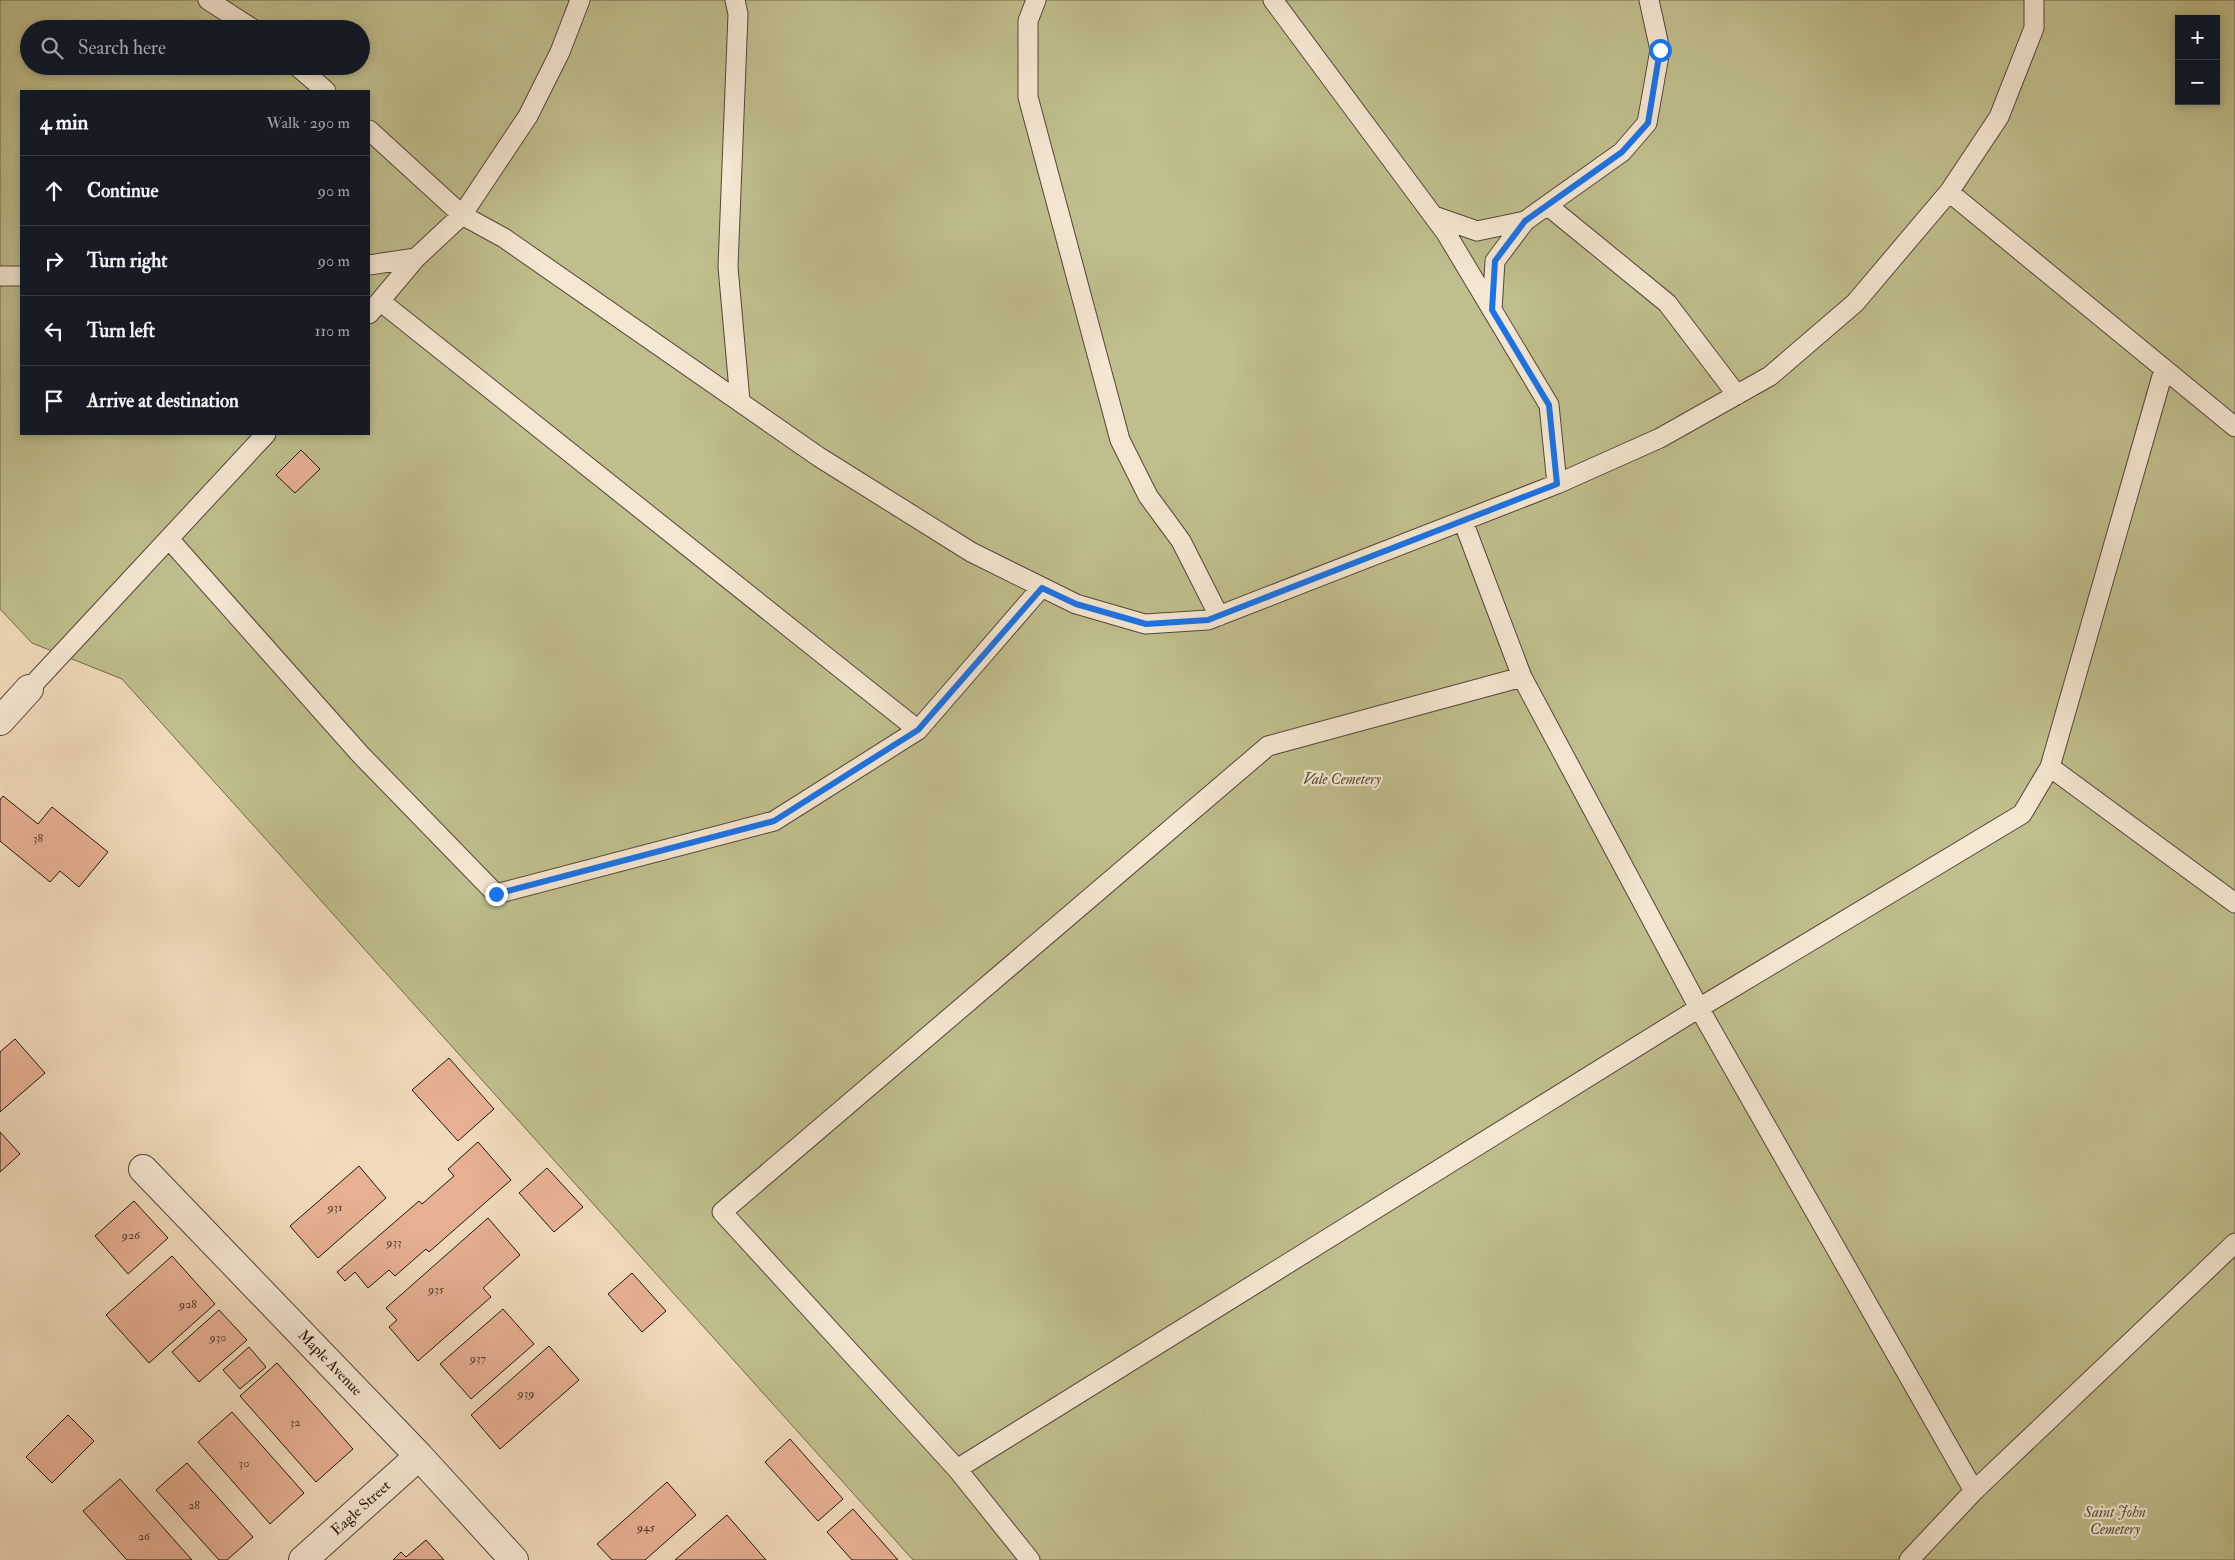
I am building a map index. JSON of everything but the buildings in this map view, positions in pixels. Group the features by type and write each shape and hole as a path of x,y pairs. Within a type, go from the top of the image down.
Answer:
{"street":[{"path":"0,721 29,689"},
{"name":"Maple Avenue","path":"144,1169 419,1456 514,1560"},
{"name":"Eagle Street","path":"303,1560 419,1456"}],"lane":[{"path":"208,0 239,20"},
{"path":"580,0 560,52 528,116 462,215 416,258 374,308 918,730"},
{"path":"735,0 738,14 728,267 740,401"},
{"path":"1036,0 1028,21 1028,97 1120,440 1148,496 1180,541 1219,616"},
{"path":"1273,0 1446,233 1549,405 1557,484"},
{"path":"1492,310 1495,261 1525,221 1622,152 1648,123 1660,50 1649,0"},
{"path":"370,131 462,215 504,238 819,457 971,552 1076,604 1146,624 1208,620 1557,484 1660,438 1770,376 1855,303 1949,192 1999,116 2034,28 2034,0"},
{"path":"307,75 325,90"},
{"path":"1949,192 2235,427"},
{"path":"1547,205 1667,303 1737,395"},
{"path":"1434,216 1477,231 1525,221"},
{"path":"370,265 416,258"},
{"path":"0,276 20,276"},
{"path":"957,1469 1699,1008 2022,814 2050,767 2164,369"},
{"path":"29,689 265,435"},
{"path":"1463,521 1522,677 1699,1008 1974,1491"},
{"path":"169,539 360,754 496,894 774,821 918,730 1042,588"},
{"path":"1030,1560 957,1469 722,1212 1268,746 1522,677"},
{"path":"2050,767 2235,903"},
{"path":"1909,1560 1974,1491 2235,1243"}],"green space":[{"name":"Vale Cemetery","path":"0,0 2235,0 2235,1560 913,1560 122,679 32,643 0,609"}],"route":[{"path":"496,894 774,821 918,730 1042,588 1076,604 1146,624 1208,620 1557,484 1549,405 1492,310 1495,261 1525,221 1622,152 1648,123 1660,50"}],"park label":[{"name":"Saint John Cemetery","path":"2115,1520"}]}
